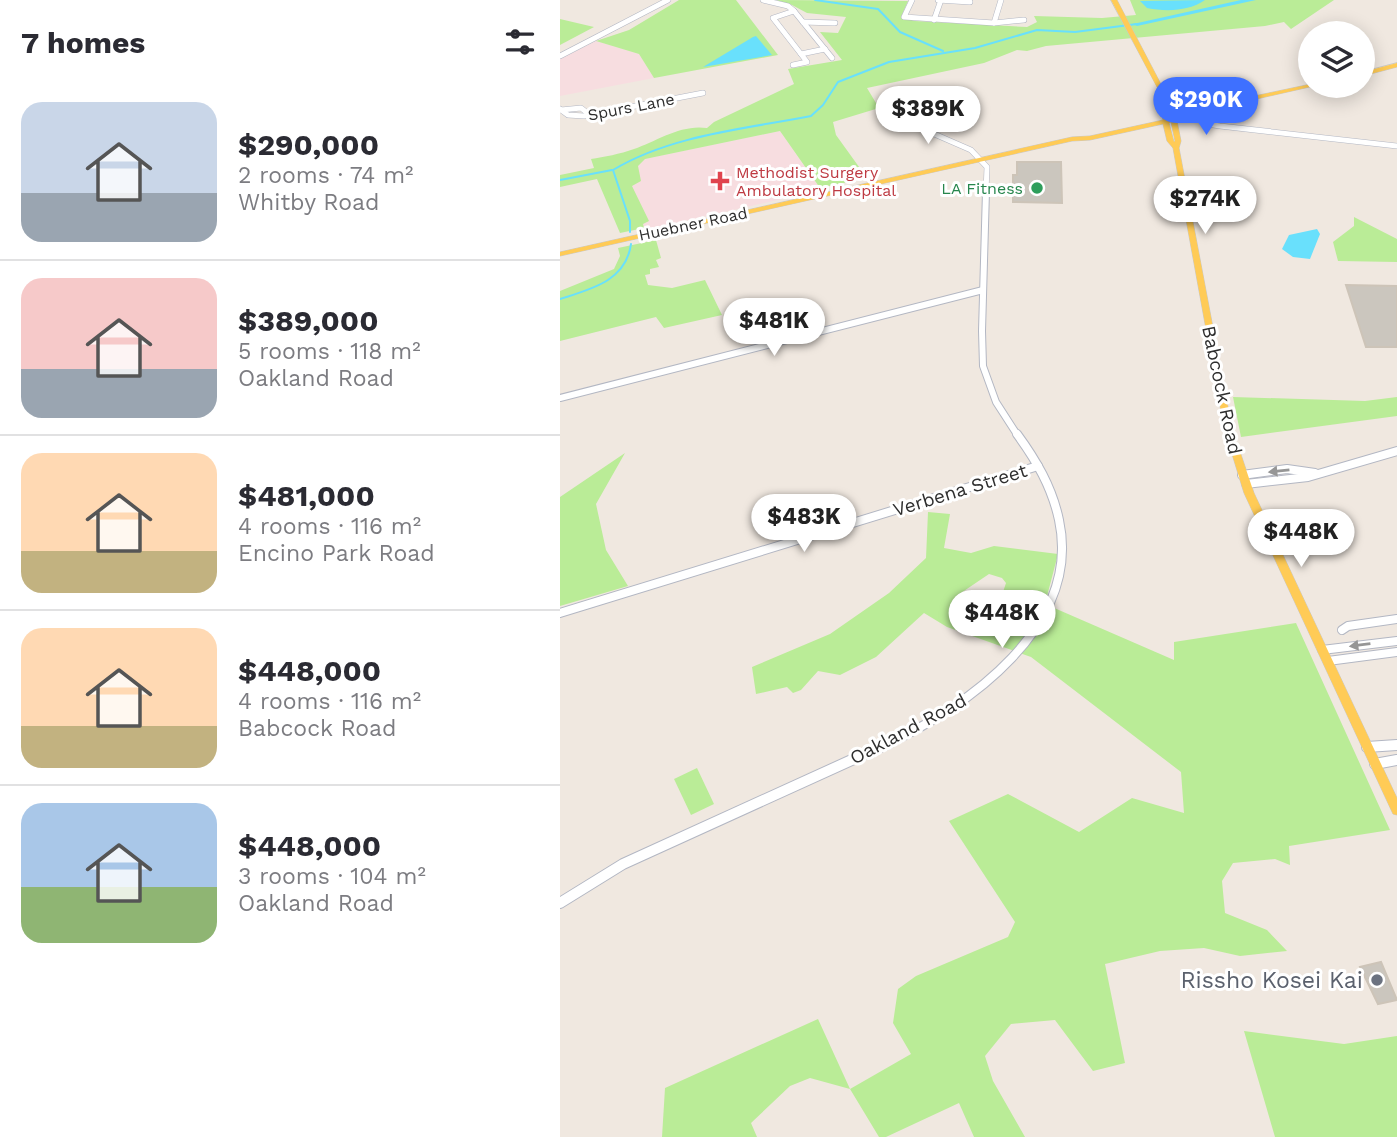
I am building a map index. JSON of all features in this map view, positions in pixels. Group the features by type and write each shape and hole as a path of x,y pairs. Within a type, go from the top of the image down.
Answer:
{"main road":[{"name":"Babcock Road","path":"1114,0 1162,91 1170,137 1176,148 1228,428 1244,479 1397,810"},
{"path":"1375,71 1397,65"},
{"name":"Huebner Road","path":"560,254 983,160 1087,133 1198,113 1298,89"},
{"name":"Babcock Road","path":"1162,91 1169,97 1175,117 1178,141 1176,148"},
{"path":"1169,97 1198,113"},
{"name":"Huebner Road","path":"1175,117 1198,113"},
{"name":"Huebner Road","path":"1072,139 1136,128 1166,118"},
{"path":"1136,128 1156,131 1170,137"}],"street":[{"path":"560,54 660,0"},
{"path":"560,54 668,0"},
{"path":"763,0 788,6 794,11 832,58"},
{"path":"912,0 904,17 995,23 1024,20"},
{"path":"934,20 940,0 971,1 964,21"},
{"path":"995,23 1001,0"},
{"path":"793,65 807,62 773,18 794,11"},
{"path":"803,22 835,23"},
{"path":"801,54 825,49"},
{"name":"Spurs Lane","path":"560,109 581,108 590,115 703,93"},
{"path":"888,112 971,150 983,160"},
{"path":"1198,113 1207,124 1397,146"},
{"name":"Oakland Road","path":"560,903 623,864 933,721 980,691 1006,667 1038,627 1047,608 1059,567 1061,548 1057,516 1049,488 987,383 982,346 988,167 983,160"},
{"path":"560,398 983,290"},
{"path":"1244,479 1308,477 1397,451"},
{"name":"Verbena Street","path":"560,614 1038,466"},
{"path":"1342,630 1348,626 1397,620"},
{"path":"1322,650 1397,640"},
{"path":"1328,661 1397,652"},
{"path":"1367,747 1397,745"},
{"path":"1376,764 1397,760"}],"shaded area":[{"path":"596,41 639,54 654,78 560,96 560,59"},
{"name":"Methodist Surgery Ambulatory Hospital","path":"780,131 821,190 645,230 625,186 634,166 645,159"}],"green space":[{"path":"679,0 736,0 778,55 654,78 639,54 596,41 629,30"},
{"path":"776,0 908,1 901,17 915,21 1027,27 1037,22 1034,16 1102,18 1136,15 1130,0 1334,0 1303,21 1298,21 1298,24 1291,29 1284,22 1017,50 984,63 867,88 879,108 833,122 836,135 867,178 820,188 780,131 645,159 638,166 641,181 632,186 649,221 643,224 644,228 620,233 597,179 560,187 560,175 594,168 591,159 629,151 688,128 707,128 714,122 794,84 788,69 842,60 820,32 838,33 846,17 807,13"},
{"path":"560,19 594,27 560,45"},
{"path":"1354,217 1397,239 1397,262 1338,261 1333,242 1354,226"},
{"path":"656,240 661,258 656,260 659,267 650,269 650,274 645,275 648,285 672,288 705,280 722,315 664,328 656,317 560,341 560,291 614,269 620,256 618,248"},
{"path":"1233,397 1365,401 1397,397 1397,416 1241,437"},
{"path":"625,453 596,504 606,550 628,586 560,606 560,497"},
{"path":"928,512 950,514 944,548 971,553 994,546 1058,554 1045,604 1174,660 1174,642 1296,623 1390,830 1289,846 1290,865 1275,859 1233,863 1222,881 1225,913 1267,930 1287,951 1240,956 1204,948 1160,951 1105,964 1125,1063 1093,1071 1055,1020 1011,1024 985,1056 993,1081 1025,1137 974,1137 959,1103 886,1137 879,1137 850,1089 911,1054 893,1023 898,989 916,976 1008,937 1015,922 949,821 1008,794 1079,832 1132,798 1184,813 1181,772 1031,657 947,627 924,613 876,657 840,675 818,671 801,690 793,693 787,687 756,694 752,667 830,634 889,593 926,558","holes":["989,574 1002,578 1006,583 998,607 987,613 955,597"]},
{"path":"697,768 714,804 691,815 674,779"},
{"path":"818,1019 850,1089 810,1078 790,1086 751,1123 757,1137 662,1137 665,1088"},
{"path":"1244,1031 1344,1044 1397,1036 1397,1137 1275,1137"}],"water":[{"path":"1205,0 1185,8 1170,10 1147,8 1140,1"},
{"path":"756,36 772,55 703,67 753,37"},
{"path":"1317,229 1320,234 1310,259 1293,257 1282,249 1289,235"}],"building":[{"name":"LA Fitness","path":"1017,162 1061,162 1062,203 1013,202 1013,175 1017,175"},
{"path":"1346,285 1397,286 1397,347 1366,347"},
{"name":"Rissho Kosei Kai","path":"1381,962 1397,1000 1378,1004 1360,967"}],"waterway":[{"path":"815,0 878,9 900,32 943,51"},
{"path":"1137,24 1252,0"},
{"path":"630,232 630,221 613,170 635,158 709,135 811,116 823,105 838,82 889,62 975,48 1037,30 1075,32 1137,24"},
{"path":"560,180 612,170"},
{"path":"560,299 595,287 615,275 628,257 631,244"}],"place":[{"name":"Methodist Surgery Ambulatory Hospital","path":"720,181"},
{"name":"LA Fitness","path":"1037,188"},
{"name":"Rissho Kosei Kai","path":"1377,980"}]}
